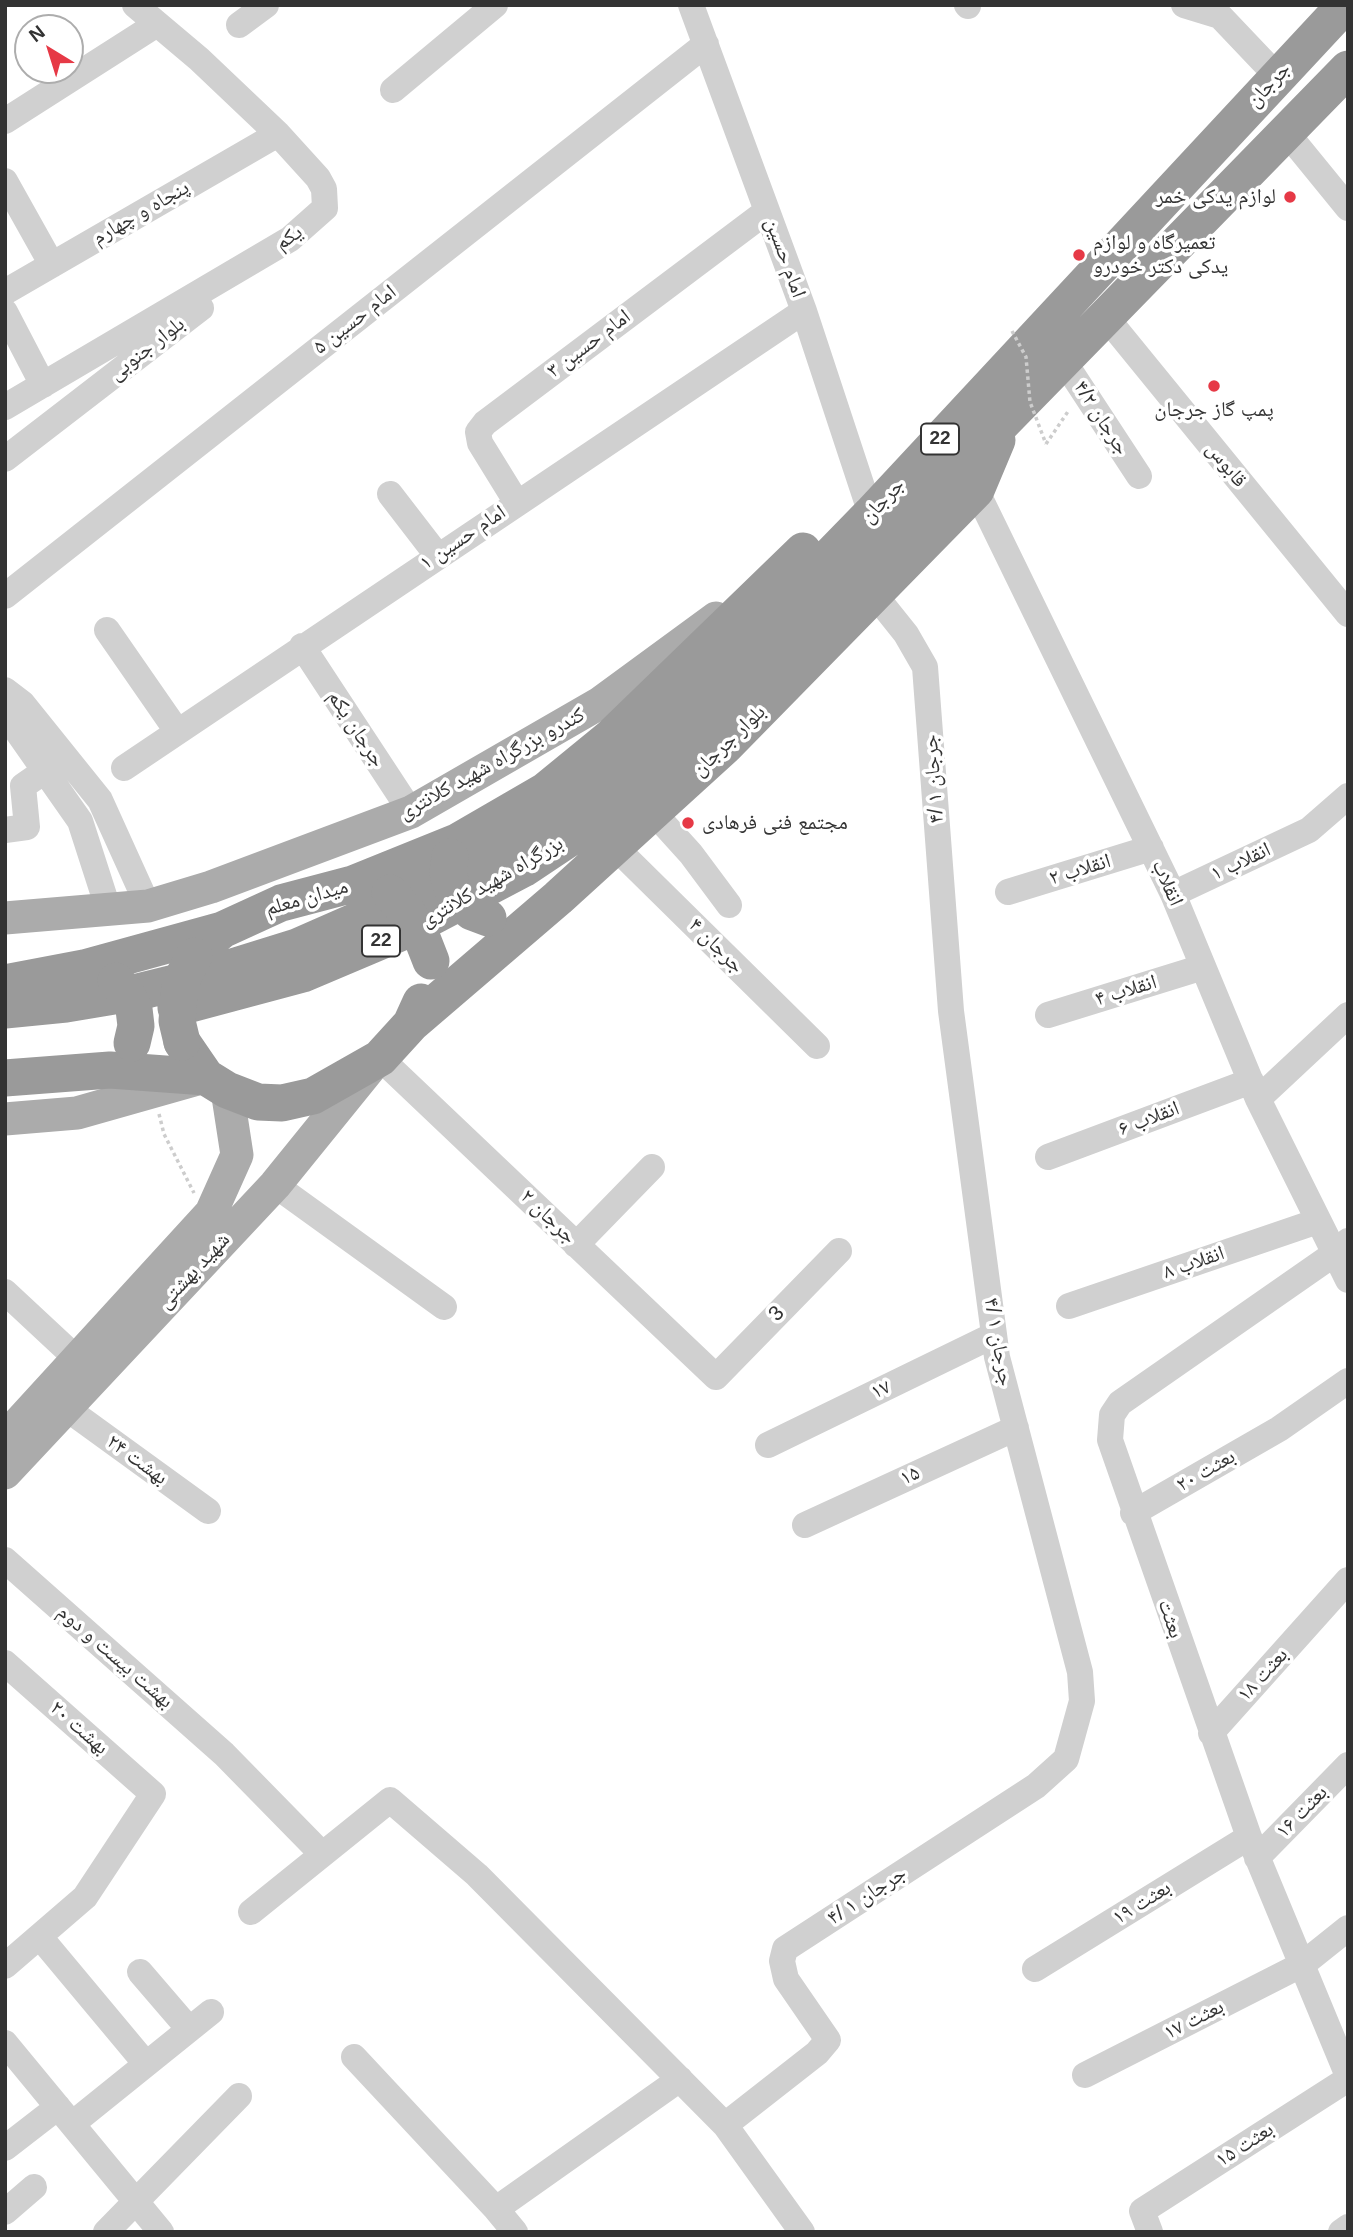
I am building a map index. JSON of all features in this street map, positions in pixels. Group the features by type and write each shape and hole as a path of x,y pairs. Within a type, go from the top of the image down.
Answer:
{"highway":[{"name":"جرجان","path":"508,844 602,779 683,707 871,514 1345,5"},
{"name":"جرجان","path":"704,729 1348,69"},
{"name":"بلوار جرجان","path":"411,1024 558,898 725,746 976,490 1004,422"},
{"path":"5,1078 121,1057 216,1083 258,1102 282,1103 313,1096 377,1059 411,1024 426,989 431,961 417,929 370,885 454,850 544,791 611,737 818,538 871,514"},
{"name":"بزرگراه شهید کلانتری","path":"5,1035 71,1028 214,1000 303,974 407,930 523,869 607,813 704,729"},
{"name":"بزرگراه شهید کلانتری","path":"5,1010 66,1004 138,992 207,975 297,947 395,904 508,844"},
{"path":"454,850 448,873 452,888 466,907 488,918 520,914 558,898"},
{"name":"میدان معلم","path":"216,1083 182,1042 177,1021 180,983 194,956 222,930 281,903 370,885"},
{"path":"5,983 100,974 222,930"},
{"path":"100,974 127,993 134,1009 136,1027 121,1057"}],"main road":[{"name":"کندرو بزرگراه شهید کلانتری","path":"5,918 148,906 211,887 411,812 530,746 600,703 781,571"},
{"path":"370,885 545,772 546,761 541,752 530,746"},
{"name":"شهید بهشتی","path":"5,1474 275,1185 377,1059"},
{"path":"5,1119 78,1113 154,1091 216,1083"},
{"name":"شهید بهشتی","path":"5,1438 211,1213 237,1155 216,1083"}],"street":[{"name":"یکم","path":"5,407 290,239 317,218 326,200 318,178 278,134 199,59 135,5"},
{"path":"239,25 266,5"},
{"path":"393,90 495,5"},
{"name":"امام حسین","path":"691,5 804,311 871,514"},
{"path":"1184,5 1220,16 1277,76"},
{"path":"5,121 157,24"},
{"name":"امام حسین ۵","path":"5,596 706,44"},
{"path":"1286,132 1348,208"},
{"name":"پنجاه و چهارم","path":"5,292 278,134"},
{"path":"5,181 15,222 52,265"},
{"name":"امام حسین ۳","path":"517,503 480,443 478,432 485,422 767,211"},
{"name":"بلوار جنوبی","path":"5,459 290,239"},
{"name":"امام حسین ۱","path":"124,768 437,555 804,311"},
{"path":"5,312 43,384"},
{"name":"قابوس","path":"1105,316 1348,614"},
{"name":"۴/۲ جرجان","path":"1063,360 1139,476"},
{"name":"انقلاب","path":"976,490 1173,894 1254,1090 1318,1221 1341,1247 1348,1280"},
{"path":"390,494 437,555"},
{"name":"جرجان ۱ /۴","path":"725,2125 817,2053 828,2040 786,1979 782,1961 785,1949 1036,1786 1066,1759 1083,1701 1080,1672 994,1335 951,1011 925,667 906,634 874,594"},
{"path":"107,630 177,731"},
{"name":"جرجان یکم","path":"302,646 411,812"},
{"path":"5,690 22,703 100,800 148,906"},
{"path":"5,714 80,821 109,911"},
{"path":"5,830 27,827 23,786 46,769"},
{"name":"انقلاب ۱","path":"1173,894 1309,830 1348,796"},
{"path":"653,813 691,854 729,905"},
{"name":"۴ جرجان","path":"614,846 817,1046"},
{"name":"۲ انقلاب","path":"1008,892 1151,848"},
{"name":"۴ انقلاب","path":"1048,1015 1203,967"},
{"path":"1254,1090 1348,1015"},
{"name":"جرجان ۲","path":"377,1059 716,1377"},
{"name":"۶ انقلاب","path":"1048,1157 1254,1090"},
{"path":"576,1245 652,1167"},
{"path":"275,1185 444,1307"},
{"name":"۸ انقلاب","path":"1069,1306 1318,1221"},
{"name":"بعثت","path":"1341,1247 1120,1403 1112,1416 1110,1440 1133,1513 1253,1848 1342,2046 1348,2078"},
{"name":"3","path":"716,1377 839,1251"},
{"path":"5,1292 77,1359"},
{"name":"۱۷","path":"768,1445 994,1335"},
{"name":"۲۰ بعثت","path":"1133,1513 1279,1429 1348,1381"},
{"name":"بهشت ۲۴","path":"66,1408 208,1511"},
{"name":"۱۵","path":"805,1525 1016,1428"},
{"name":"بهشت بیست و دوم","path":"5,1560 224,1754 323,1854"},
{"name":"۱۸ بعثت","path":"1211,1733 1348,1580"},
{"name":"بهشت ۲۰","path":"5,1663 153,1794 85,1898 40,1937"},
{"name":"۱۶ بعثت","path":"1253,1848 1348,1765"},
{"path":"251,1912 390,1800 477,1875 725,2125 802,2232"},
{"name":"بعثت ۱۹","path":"1035,1969 1253,1848"},
{"name":"۱۷ بعثت","path":"1085,2075 1303,1964 1348,1928"},
{"path":"5,1966 40,1937 146,2064"},
{"path":"140,1972 190,2029"},
{"path":"5,2148 65,2115 146,2064 211,2012"},
{"path":"5,2042 161,2232"},
{"path":"354,2057 515,2232"},
{"name":"بعثت ۱۵","path":"1146,2221 1348,2078"},
{"path":"496,2209 680,2079"},
{"path":"106,2232 239,2096"},
{"path":"5,2212 34,2187"},
{"path":"1340,2232 1348,2227"}],"path":[{"path":"1012,331 1026,357 1030,402 1046,444 1072,407"},
{"path":"154,1091 164,1135 191,1189 211,1213"}],"place":[{"name":"لوازم یدکی خمر","path":"1290,197"},
{"name":"تعمیرگاه و لوازم یدکی دکتر خودرو","path":"1079,255"},
{"name":"پمپ گاز جرجان","path":"1214,386"},
{"name":"مجتمع فنی فرهادی","path":"688,823"}]}
